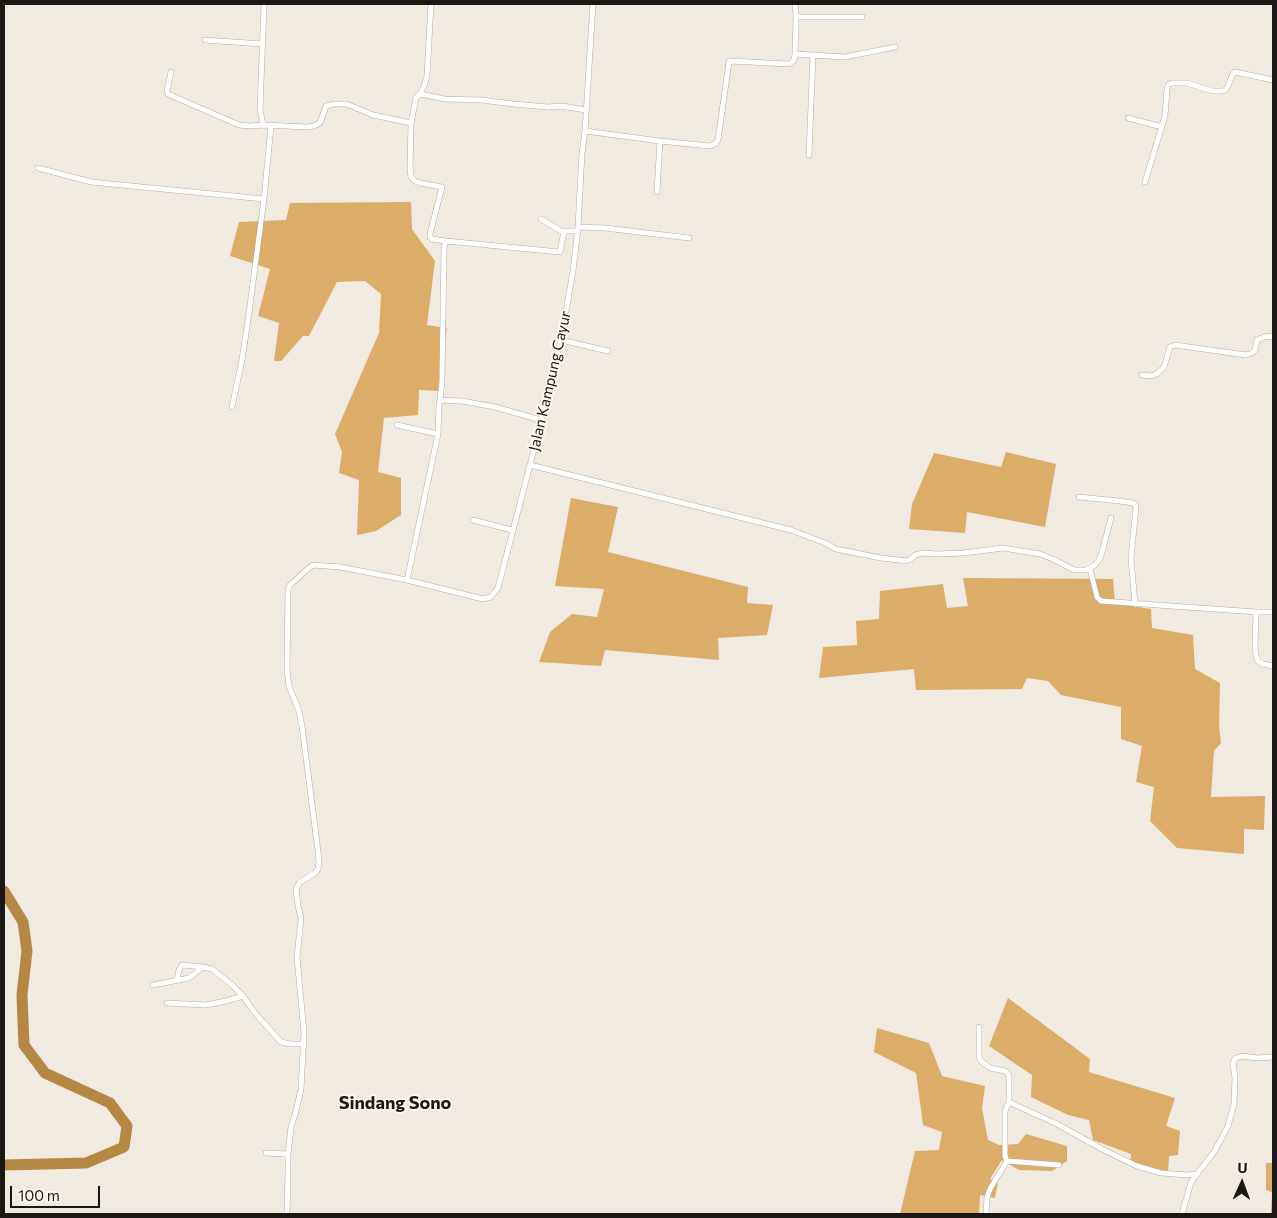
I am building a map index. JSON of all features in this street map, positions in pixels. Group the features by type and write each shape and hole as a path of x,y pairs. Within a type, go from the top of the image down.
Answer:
{"street":[{"path":"263,125 260,109 264,4"},
{"path":"431,4 427,76 424,86 416,98 411,123 409,155 411,177 414,181 442,187 430,237 432,239 560,252 564,231"},
{"name":"Jalan Kampung Cayur","path":"407,580 483,599 491,597 498,588 560,340 573,271 578,229 593,4"},
{"path":"585,131 710,146 715,144 718,140 729,61 788,64 793,62 795,54 795,4"},
{"path":"796,17 862,17"},
{"path":"205,40 262,44"},
{"path":"795,54 845,57 894,47"},
{"path":"809,155 813,55"},
{"path":"172,72 167,91 168,94 239,124 250,126 307,127 318,125 325,108 329,104 347,104 374,115 411,123"},
{"path":"1145,182 1165,116 1168,85 1171,83 1187,83 1212,91 1224,91 1235,72 1273,80"},
{"path":"420,94 445,99 481,100 548,107 562,106 586,110"},
{"path":"1128,118 1162,127"},
{"path":"232,406 244,351 264,199 271,126"},
{"path":"657,192 660,141"},
{"path":"38,168 92,182 264,199"},
{"path":"541,220 564,231 606,228 690,238"},
{"path":"287,1214 288,1154 291,1127 301,1089 304,1044 297,957 301,918 296,889 300,882 318,869 318,850 302,726 299,711 289,686 287,669 288,592 290,585 313,565 340,567 407,580 438,434 442,381 444,247 446,240"},
{"path":"1142,375 1152,376 1158,373 1164,367 1170,347 1175,345 1246,355 1255,350 1257,340 1264,336 1273,336"},
{"path":"560,340 608,350"},
{"path":"440,400 462,401 495,407 541,420"},
{"path":"397,425 438,434"},
{"path":"530,465 791,530 836,549 906,561 922,553 956,554 1003,548 1040,554 1074,570 1081,571 1090,569 1099,560 1111,518"},
{"path":"1080,497 1135,504 1131,558 1135,604"},
{"path":"473,520 512,530"},
{"path":"1090,569 1097,599 1106,602 1273,612"},
{"path":"1256,612 1256,656 1263,664 1273,666"},
{"path":"177,980 179,970 184,965 212,969 243,996 255,1013 281,1042 304,1044"},
{"path":"153,985 192,976 203,967"},
{"path":"167,1003 206,1005 243,996"},
{"path":"979,1027 981,1061 990,1068 1005,1071 1009,1075 1009,1102 1005,1111 1005,1156 1007,1161"},
{"path":"1182,1214 1191,1182 1214,1152 1228,1126 1234,1104 1234,1060 1242,1056 1257,1058 1273,1057"},
{"path":"1009,1102 1057,1124 1137,1166 1162,1173 1197,1174"},
{"path":"266,1154 288,1154"},
{"path":"1007,1161 1059,1165"},
{"path":"986,1214 987,1198 990,1189 1007,1161"}],"shaded area":[{"path":"411,202 412,229 435,261 427,325 447,328 440,372 440,391 419,390 418,415 384,418 378,472 401,478 401,515 376,531 357,535 359,480 339,473 342,452 335,434 379,333 381,294 365,281 337,282 309,336 303,336 281,361 274,361 279,323 258,316 270,269 230,256 239,222 286,220 290,203"},
{"path":"1006,452 1056,464 1045,527 967,512 965,533 909,529 912,504 934,453 1001,467"},
{"path":"571,498 618,507 608,552 748,587 747,603 773,605 767,635 718,638 719,660 605,650 601,666 539,662 550,632 572,614 597,617 604,589 555,586"},
{"path":"963,578 1113,579 1115,603 1151,609 1152,628 1193,635 1195,669 1220,683 1219,727 1221,743 1214,751 1211,797 1265,796 1264,830 1244,829 1244,854 1177,848 1150,821 1154,787 1136,782 1142,746 1121,739 1121,707 1061,695 1048,681 1027,678 1022,689 916,690 914,669 819,678 823,647 857,645 856,621 879,619 880,591 943,584 947,608 968,606"},
{"path":"1008,998 1090,1059 1089,1072 1175,1098 1166,1126 1180,1131 1178,1155 1169,1156 1168,1173 1130,1166 1131,1154 1093,1140 1089,1120 1068,1115 1031,1097 1032,1075 989,1046"},
{"path":"877,1028 929,1043 942,1076 985,1086 982,1108 988,1140 999,1145 1018,1144 1026,1134 1067,1146 1067,1161 1052,1171 1019,1170 1002,1160 990,1179 998,1183 995,1198 980,1195 979,1214 900,1214 915,1151 939,1150 942,1132 923,1125 916,1073 874,1052"},
{"path":"1266,1163 1273,1163 1273,1214 1271,1214 1272,1192 1266,1190"}],"waterway":[{"path":"4,891 23,922 27,951 22,995 24,1045 45,1073 110,1103 127,1126 124,1147 86,1163 4,1165"}],"district":[{"name":"Sindang Sono","path":"395,1103"}]}
